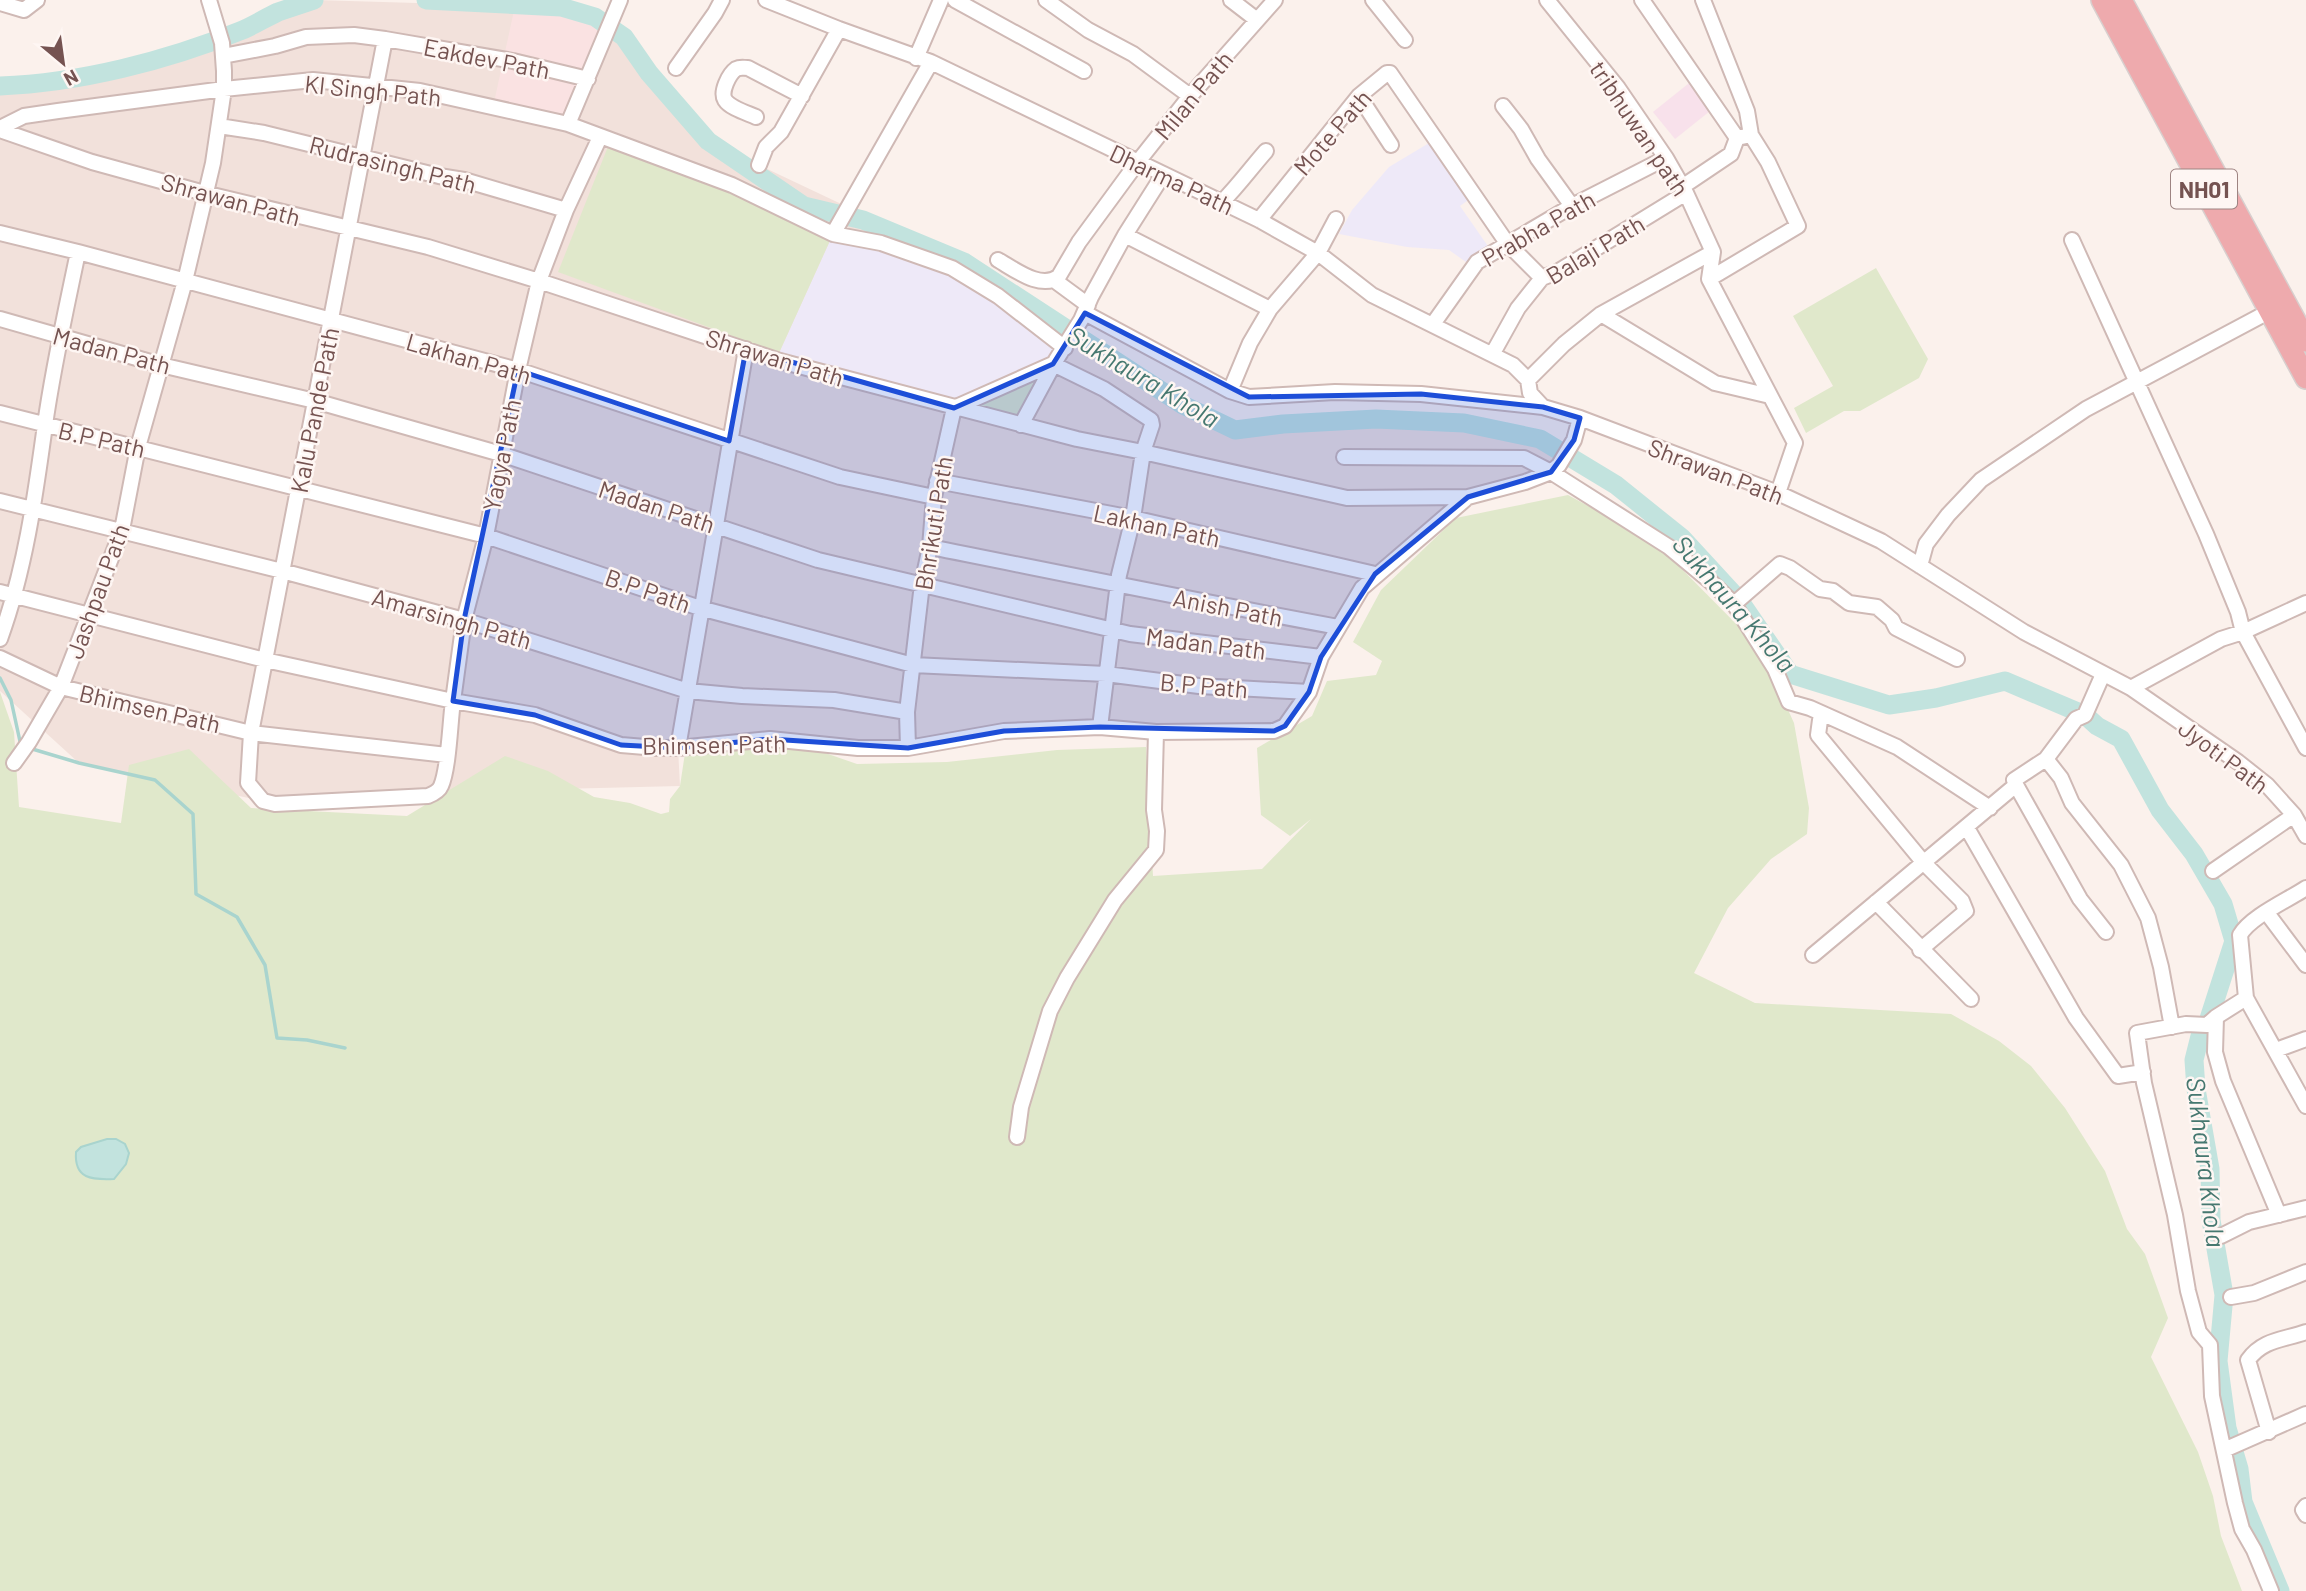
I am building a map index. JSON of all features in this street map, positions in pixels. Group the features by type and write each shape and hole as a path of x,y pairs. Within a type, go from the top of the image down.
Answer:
{"highway":[{"name":"NH01","path":"2102,0 2306,378"},
{"name":"NH01","path":"2121,0 2306,341"}],"street":[{"path":"0,3 24,10 37,0"},
{"name":"Jashpau Path","path":"14,763 61,687 122,530 138,447 208,194 224,89 222,49 209,0"},
{"path":"568,124 620,0"},
{"path":"676,68 722,0"},
{"name":"Dharma Path","path":"766,0 931,62 1259,220 1318,253 1372,295 1513,365 1528,380 1530,393 1543,407"},
{"path":"916,58 942,0"},
{"path":"955,0 1084,71"},
{"path":"1046,0 1088,30 1133,54 1190,96"},
{"path":"1231,0 1257,20"},
{"name":"Milan Path","path":"1054,280 1137,163 1190,96 1275,0"},
{"path":"1373,0 1405,40"},
{"name":"tribhuwan path","path":"1547,0 1618,88 1666,158 1713,251"},
{"path":"1642,0 1744,136 1768,162 1798,226 1709,279"},
{"path":"1703,0 1747,111 1744,136"},
{"path":"759,165 766,147 781,132 839,29"},
{"name":"Eakdev Path","path":"222,49 275,46 306,37 354,35 513,61 588,79"},
{"path":"376,86 385,39"},
{"path":"835,229 931,62"},
{"path":"756,117 728,104 724,99 724,89 739,68 748,68 802,96"},
{"name":"Mote Path","path":"1259,220 1359,96 1390,73 1507,243"},
{"name":"KI Singh Path","path":"0,129 24,116 313,80 420,90 568,124 732,185 835,229 952,268 998,296 1065,348"},
{"name":"Kalu Pande Path","path":"251,733 376,86"},
{"path":"1359,96 1391,145"},
{"path":"1503,106 1572,206"},
{"name":"Rudrasingh Path","path":"219,127 264,133 464,180 566,210"},
{"name":"Shrawan Path","path":"0,129 92,162 208,194 428,247 540,281 780,361 1077,439 1347,498 1468,497 1525,482 1555,469"},
{"name":"Balaji Path","path":"1493,353 1518,309 1542,278 1559,271 1684,190 1731,154 1744,136"},
{"name":"Yagya Path","path":"453,701 464,620 485,536 518,370 540,281 566,210 600,137"},
{"path":"1222,202 1266,151"},
{"name":"Prabha Path","path":"1433,324 1477,261 1572,206 1666,158"},
{"path":"1021,425 1085,313 1125,235 1163,175"},
{"path":"1230,391 1250,343 1270,309 1318,253 1336,219"},
{"name":"Lakhan Path","path":"0,233 518,370 840,477 934,497"},
{"path":"1125,235 1270,309"},
{"path":"2072,240 2206,534 2238,612 2243,632 2306,748"},
{"path":"1507,243 1542,278"},
{"path":"1713,251 1709,279 1795,443 1778,493"},
{"path":"1528,380 1564,344 1601,314 1713,251"},
{"path":"0,639 16,597 34,510 60,336 78,252"},
{"path":"999,260 1024,276 1054,280"},
{"name":"Shrawan Path","path":"1054,280 1085,313 1230,391 1249,397 1335,392 1421,394 1543,407 1580,418 1778,493 1881,541 2024,632 2131,688"},
{"path":"1920,566 1926,544 1948,515 1981,480 2086,409 2270,311"},
{"path":"1601,314 1715,383 1770,396"},
{"name":"Madan Path","path":"0,319 161,365 315,401 500,454 818,560 1130,634 1321,657"},
{"path":"678,748 746,349"},
{"path":"954,408 1054,364"},
{"path":"1054,364 1104,389 1151,420 1118,586 1100,727"},
{"name":"Bhrikuti Path","path":"908,748 907,712 922,584 930,547 934,497 954,408"},
{"name":"B.P Path","path":"0,413 485,536 700,608 913,665 1106,674 1182,685 1309,692"},
{"path":"1555,469 1574,440 1580,418"},
{"path":"1343,457 1524,457 1555,469 1669,547 1734,604 1775,669 1789,702 1897,747 1990,808"},
{"name":"Lakhan Path","path":"937,481 1133,518 1376,574"},
{"name":"Bhimsen Path","path":"0,659 61,687 251,733 248,783 263,801 275,804 428,796 441,788 453,701 535,715 621,745 678,748 770,739 858,748 908,748 1004,731 1100,727 1156,732 1274,731 1285,726 1309,692 1321,657 1362,588 1468,497"},
{"name":"Amarsingh Path","path":"0,501 282,571 464,620 688,691 834,700 907,712"},
{"name":"Anish Path","path":"930,547 1338,627"},
{"path":"1734,604 1780,564 1849,603 1877,607 1892,620 1896,628 1957,659"},
{"path":"0,592 265,660 453,701"},
{"path":"2131,688 2221,639 2243,632 2306,603"},
{"path":"2104,674 2085,715 2076,719 2046,759 2014,780 2080,899 2106,932"},
{"name":"Jyoti Path","path":"2131,688 2267,785 2294,815 2306,836"},
{"path":"1824,715 1820,720 1818,735 1924,863 1962,901 1966,911 1920,950"},
{"path":"1017,1137 1021,1107 1056,1000 1115,900 1156,850 1156,732"},
{"path":"251,733 447,755"},
{"path":"2046,759 2061,778 2071,803 2121,865 2148,918 2161,967 2172,1027"},
{"path":"1813,955 2016,785"},
{"path":"2213,871 2294,815"},
{"path":"1967,828 2076,1018 2120,1076 2143,1072"},
{"path":"2306,888 2252,922 2240,935 2246,998 2306,1106"},
{"path":"1876,902 1920,950 1971,999"},
{"path":"2267,913 2306,965"},
{"path":"2246,998 2207,1025 2137,1032 2143,1072 2175,1214 2188,1292 2199,1332 2210,1345 2212,1396 2242,1530 2254,1550 2271,1591"},
{"path":"2216,1017 2216,1052 2223,1081 2279,1215"},
{"path":"2276,1050 2306,1039"},
{"path":"2221,1236 2249,1222 2306,1208"},
{"path":"2231,1297 2254,1293 2306,1272"},
{"path":"2269,1432 2248,1360 2256,1349 2266,1343 2306,1332"},
{"path":"2224,1450 2306,1414"}],"highlighted area":[{"path":"1085,313 1249,397 1421,394 1543,407 1580,418 1574,440 1551,472 1468,497 1375,574 1321,657 1309,692 1285,726 1274,731 1100,727 1004,731 908,748 770,739 678,748 621,745 535,715 453,701 464,620 518,370 729,441 746,349 954,408 1053,364"}],"shaded area":[{"path":"315,0 515,6 598,18 625,37 708,141 964,262 1087,343 1235,430 1464,423 1540,439 1566,454 1559,465 1468,497 1375,574 1285,726 1004,731 908,748 770,739 678,748 680,786 436,792 263,801 79,763 0,691 0,84 36,85 240,31"},
{"path":"515,6 561,7 598,18 610,26 568,124 493,107"},
{"path":"1693,80 1715,107 1675,139 1653,112"},
{"path":"1434,140 1471,198 1460,206 1492,252 1473,267 1449,250 1407,247 1339,234 1352,210 1389,167"},
{"path":"833,234 952,268 1065,348 1056,360 954,408 779,353"}],"green space":[{"path":"609,144 653,158 833,234 779,353 558,272"},
{"path":"1876,268 1928,359 1919,378 1860,411 1844,411 1806,433 1794,408 1833,386 1793,316"},
{"path":"1056,360 1021,425 954,408"},
{"path":"1568,495 1656,543 1760,648 1794,723 1809,808 1807,834 1771,859 1728,908 1694,973 1755,1003 1951,1014 1999,1041 2031,1066 2065,1108 2105,1171 2127,1229 2145,1254 2168,1318 2151,1357 2198,1452 2213,1496 2221,1536 2242,1591 0,1591 0,692 14,732 19,807 121,823 129,765 189,749 251,808 407,816 505,756 548,771 594,797 630,803 661,814 669,812 670,799 680,786 685,753 805,746 857,764 947,762 1057,750 1146,747 1153,876 1262,869 1311,819 1290,836 1261,815 1257,748 1312,716 1327,681 1376,675 1382,661 1353,642 1381,590 1456,518"}],"water":[{"path":"116,1139 125,1144 129,1153 126,1164 114,1179 92,1178 81,1173 76,1152 81,1147"}],"waterway":[{"name":"Sukhaura Khola","path":"0,86 91,75 152,61 212,42 278,12 314,0"},
{"name":"Sukhaura Khola","path":"426,0 561,7 595,17 624,37 649,73 708,141 804,206 863,220 964,262 1183,405 1235,430 1283,424 1376,419 1464,423 1540,439 1616,485 1682,538 1739,600 1790,674 1889,705 1936,698 2005,681 2085,715 2097,726 2121,739 2160,810 2194,854 2223,904 2234,941 2207,1025 2200,1036 2194,1060 2196,1089 2210,1169 2211,1220 2224,1295 2218,1361 2227,1428 2239,1469 2243,1502 2280,1591"},
{"path":"0,678 11,700 21,746"},
{"path":"29,748 79,763 155,780 193,814 196,894 237,917 265,965 277,1038 307,1040 345,1048"}]}
